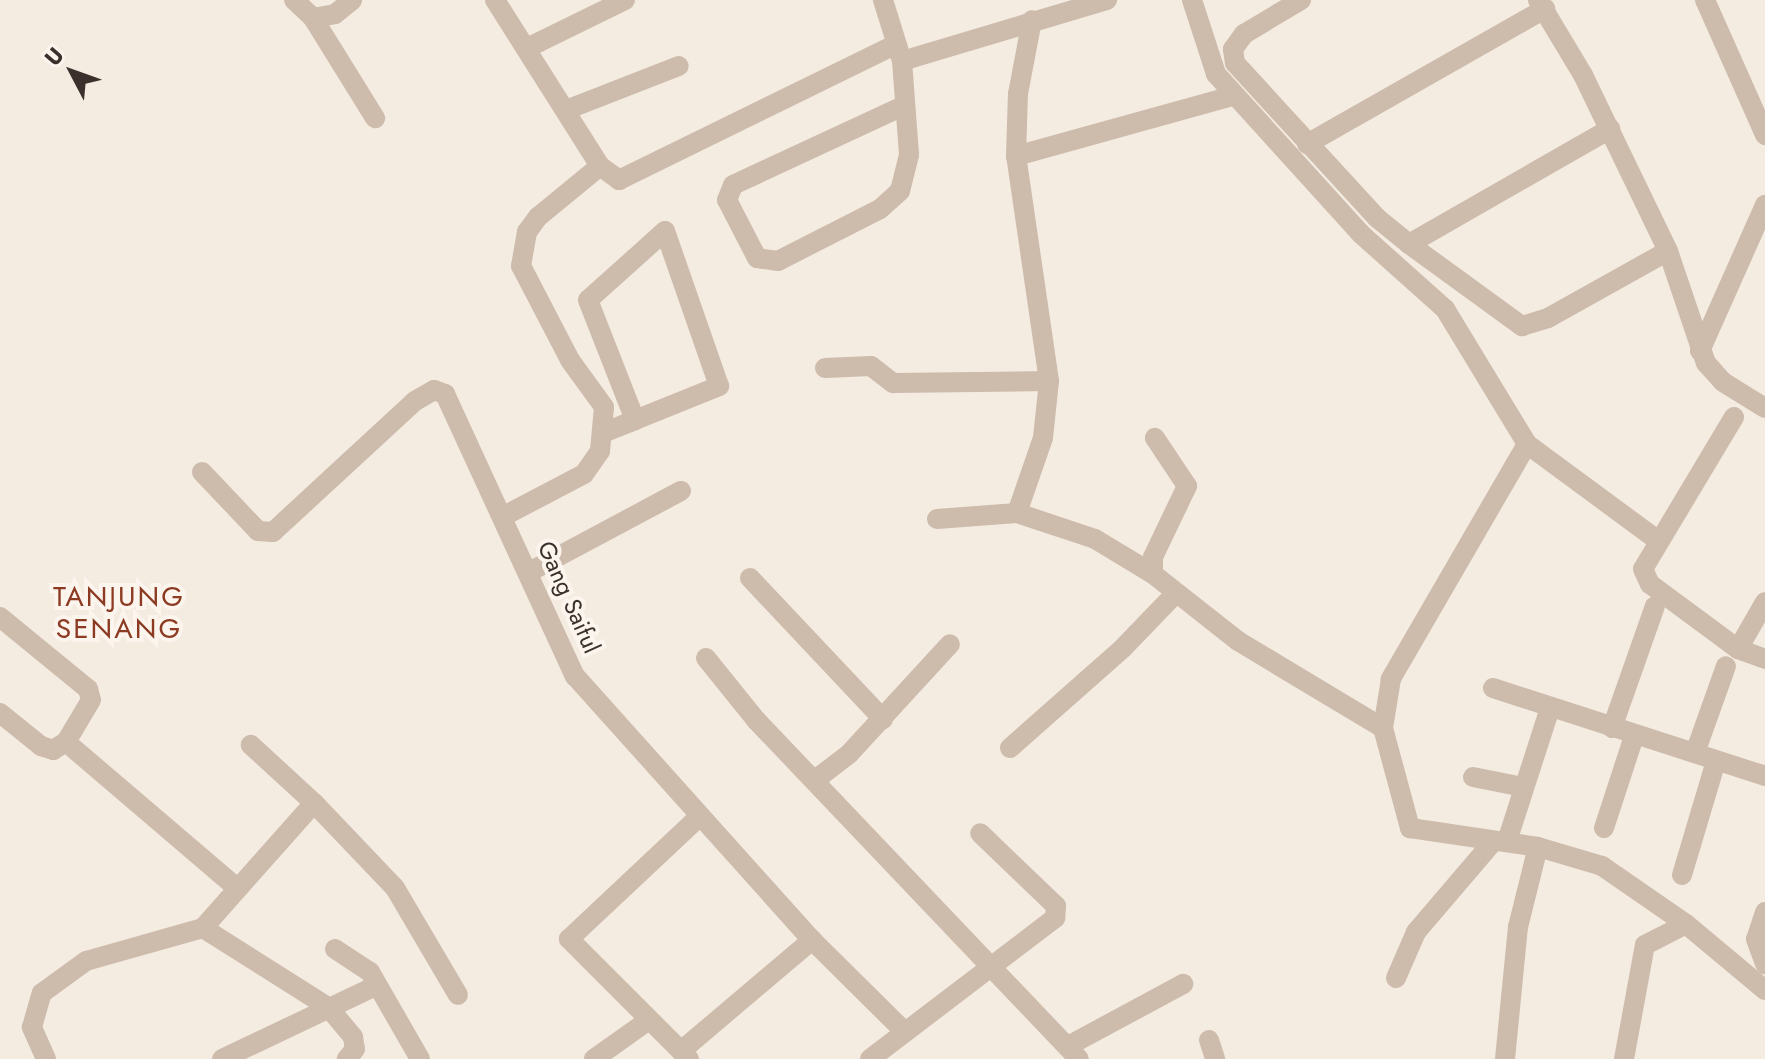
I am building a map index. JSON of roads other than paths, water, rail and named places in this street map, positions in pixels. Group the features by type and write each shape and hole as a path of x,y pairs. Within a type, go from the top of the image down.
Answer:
{"street":[{"path":"294,0 313,18 375,118"},
{"path":"313,18 335,14 352,0"},
{"path":"495,0 600,166 619,180 645,171 899,52 1107,0"},
{"path":"527,48 625,0"},
{"path":"883,0 899,52 909,155 895,197 778,261 763,261 737,223 729,189 763,166 903,106"},
{"path":"1192,0 1204,51 1233,96 1361,234 1445,309 1527,444 1657,540"},
{"path":"1301,0 1244,34 1232,55 1242,75 1409,244 1522,326 1548,318 1668,251"},
{"path":"1705,0 1765,135"},
{"path":"1307,144 1542,5 1610,129 1668,251 1700,351 1723,382 1765,408"},
{"path":"1017,513 1043,438 1049,381 1016,156 1018,94 1032,20"},
{"path":"566,110 679,66"},
{"path":"1016,156 1233,96"},
{"path":"1409,244 1610,129"},
{"path":"504,516 584,474 596,461 603,433 600,399 570,360 521,266 527,232 538,217 600,166"},
{"path":"1700,351 1765,205"},
{"path":"603,433 719,386 665,231 588,300 635,420"},
{"path":"825,368 864,365 893,383 1049,381"},
{"name":"Gang Saiful","path":"202,472 258,531 273,532 434,390 445,394 531,571 575,676 812,940 905,1032"},
{"path":"1734,417 1657,540 1643,569 1650,584 1738,649 1765,659"},
{"path":"1153,574 1153,557 1187,486 1155,438"},
{"path":"1527,444 1391,679 1383,728 1410,828 1500,839 1602,866 1686,924 1765,990"},
{"path":"531,571 681,491"},
{"path":"937,519 1017,513 1080,532 1153,574 1238,641 1383,728"},
{"path":"750,578 883,719"},
{"path":"1010,748 1176,593"},
{"path":"1738,649 1765,602"},
{"path":"1612,728 1655,606"},
{"path":"0,617 88,689 91,700 66,742 53,750 41,746 0,713"},
{"path":"815,780 883,719 950,644"},
{"path":"706,658 815,780 1073,1052 1183,984"},
{"path":"1695,753 1726,666"},
{"path":"1493,688 1765,776"},
{"path":"1396,978 1422,924 1500,839 1523,787 1550,708"},
{"path":"1604,828 1634,736"},
{"path":"66,742 237,888"},
{"path":"251,745 314,803 395,888 458,995"},
{"path":"1682,875 1716,761"},
{"path":"1473,777 1523,787"},
{"path":"46,1059 32,1027 42,993 86,961 203,928 314,803"},
{"path":"699,817 569,939 646,1022 685,1055 812,940"},
{"path":"870,1059 1051,923 1056,906 980,833"},
{"path":"1505,1059 1518,927 1538,847"},
{"path":"1765,912 1756,939 1765,964"},
{"path":"1624,1059 1645,945 1686,924"},
{"path":"203,928 328,1007 353,1037 355,1049 347,1059"},
{"path":"335,949 370,972 420,1059"},
{"path":"222,1059 376,986"},
{"path":"594,1059 646,1022"}],"district":[{"name":"TANJUNG SENANG","path":"119,613"}]}
